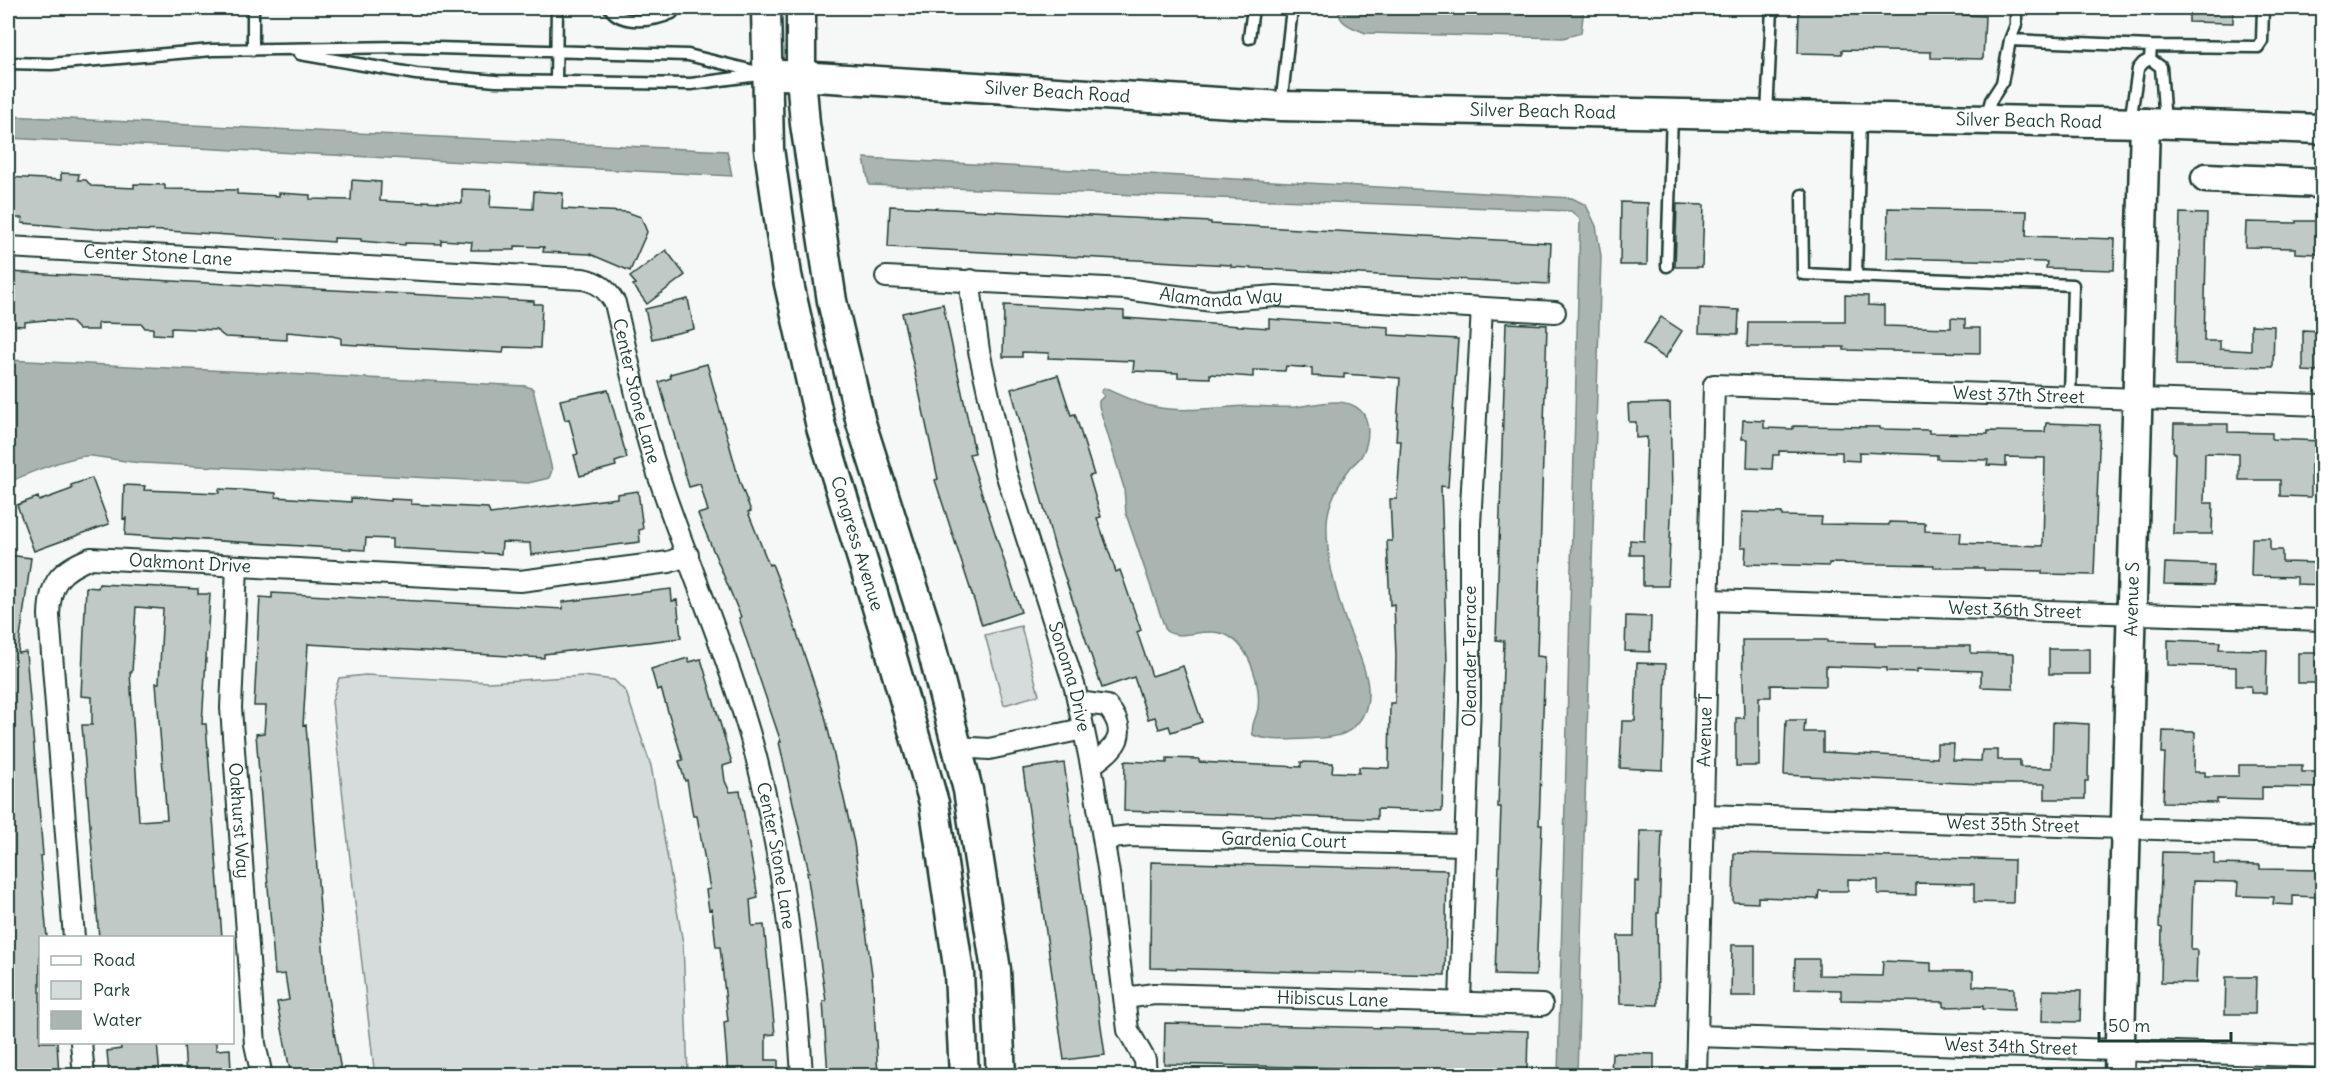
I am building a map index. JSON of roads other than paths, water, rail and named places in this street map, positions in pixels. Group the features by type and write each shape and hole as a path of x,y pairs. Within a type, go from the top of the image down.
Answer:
{"street":[{"name":"Congress Avenue","path":"765,8 769,149 787,275 821,427 934,803 959,973 964,1076"},
{"path":"801,8 801,76 807,135 832,302 861,423 927,630 968,789 996,970 1001,1076"},
{"name":"Silver Beach Road","path":"766,74 1281,106 2146,123 2322,129"},
{"name":"Avenue S","path":"2119,1063 2146,123"},
{"path":"2206,178 2322,183"},
{"name":"Center Stone Lane","path":"8,247 593,281 609,293 615,303 651,450 743,709 768,808 793,952 802,1076"},
{"name":"Alamanda Way","path":"886,277 1126,289 1212,301 1276,296 1555,312"},
{"name":"Sonoma Drive","path":"970,280 980,351 1004,465 1078,702 1104,839 1128,1030 1145,1060 1146,1076"},
{"name":"Oleander Terrace","path":"1460,1002 1470,700 1470,524 1482,308"},
{"name":"West 37th Street","path":"1714,385 2322,405"},
{"name":"Avenue T","path":"1696,1076 1714,385"},
{"name":"Oakmont Drive","path":"74,936 49,615 50,596 59,577 74,564 91,558 520,581 669,562 688,555"},
{"name":"Oakhurst Way","path":"237,566 231,708 255,1044 262,1076"},
{"name":"West 36th Street","path":"1708,600 2322,620"},
{"path":"897,674 925,720 944,741 957,747 989,749 1083,729"},
{"path":"1078,702 1107,706 1118,719 1119,736 1112,752 1091,765"},
{"name":"West 35th Street","path":"1703,815 2322,834"},
{"name":"Gardenia Court","path":"1104,839 1130,836 1464,845"},
{"name":"Hibiscus Lane","path":"1125,998 1154,994 1542,1005"},
{"name":"West 34th Street","path":"1697,1036 2119,1063 2322,1057"},
{"path":"81,1044 84,1076"}],"lane":[{"path":"253,8 253,50"},
{"path":"556,82 557,8"},
{"path":"609,8 614,15 624,19 659,19 672,14 675,8"},
{"path":"1250,38 1253,8"},
{"path":"1281,106 1292,8"},
{"path":"1767,116 1772,8"},
{"path":"1986,120 1991,100 2002,83 2010,40 2016,25 2016,8"},
{"path":"2010,40 2151,46 2258,47 2262,41 2263,8"},
{"path":"2150,59 2151,46"},
{"path":"8,63 51,64 175,52 401,47 688,55 766,74"},
{"path":"282,50 352,64 454,79 691,84 766,74"},
{"path":"2146,123 2138,69 2150,59"},
{"path":"2146,123 2162,67 2150,59"},
{"path":"1667,266 1672,114"},
{"path":"1856,276 1860,118"},
{"path":"1802,195 1803,274 2073,285 2070,396"}],"water":[{"path":"1339,8 1584,8 1581,33 1563,38 1366,33 1344,22"},
{"path":"8,116 727,151 732,176 8,138"},
{"path":"864,158 1572,198 1586,205 1596,226 1601,256 1577,1075 1558,1075 1580,219 1571,211 869,185"},
{"path":"8,360 526,386 533,389 552,470 549,478 528,483 143,463 85,456 49,466 8,484"},
{"path":"1104,388 1142,404 1167,409 1295,407 1338,402 1354,405 1364,414 1368,431 1365,448 1361,457 1351,467 1338,487 1331,502 1327,524 1329,558 1334,581 1368,684 1365,711 1357,724 1349,731 1331,737 1295,740 1277,740 1253,735 1253,724 1258,708 1258,689 1253,668 1243,650 1230,637 1222,633 1204,632 1180,635 1166,631 1126,514 1124,488 1099,406 1099,401 1104,396 1101,392"}]}
